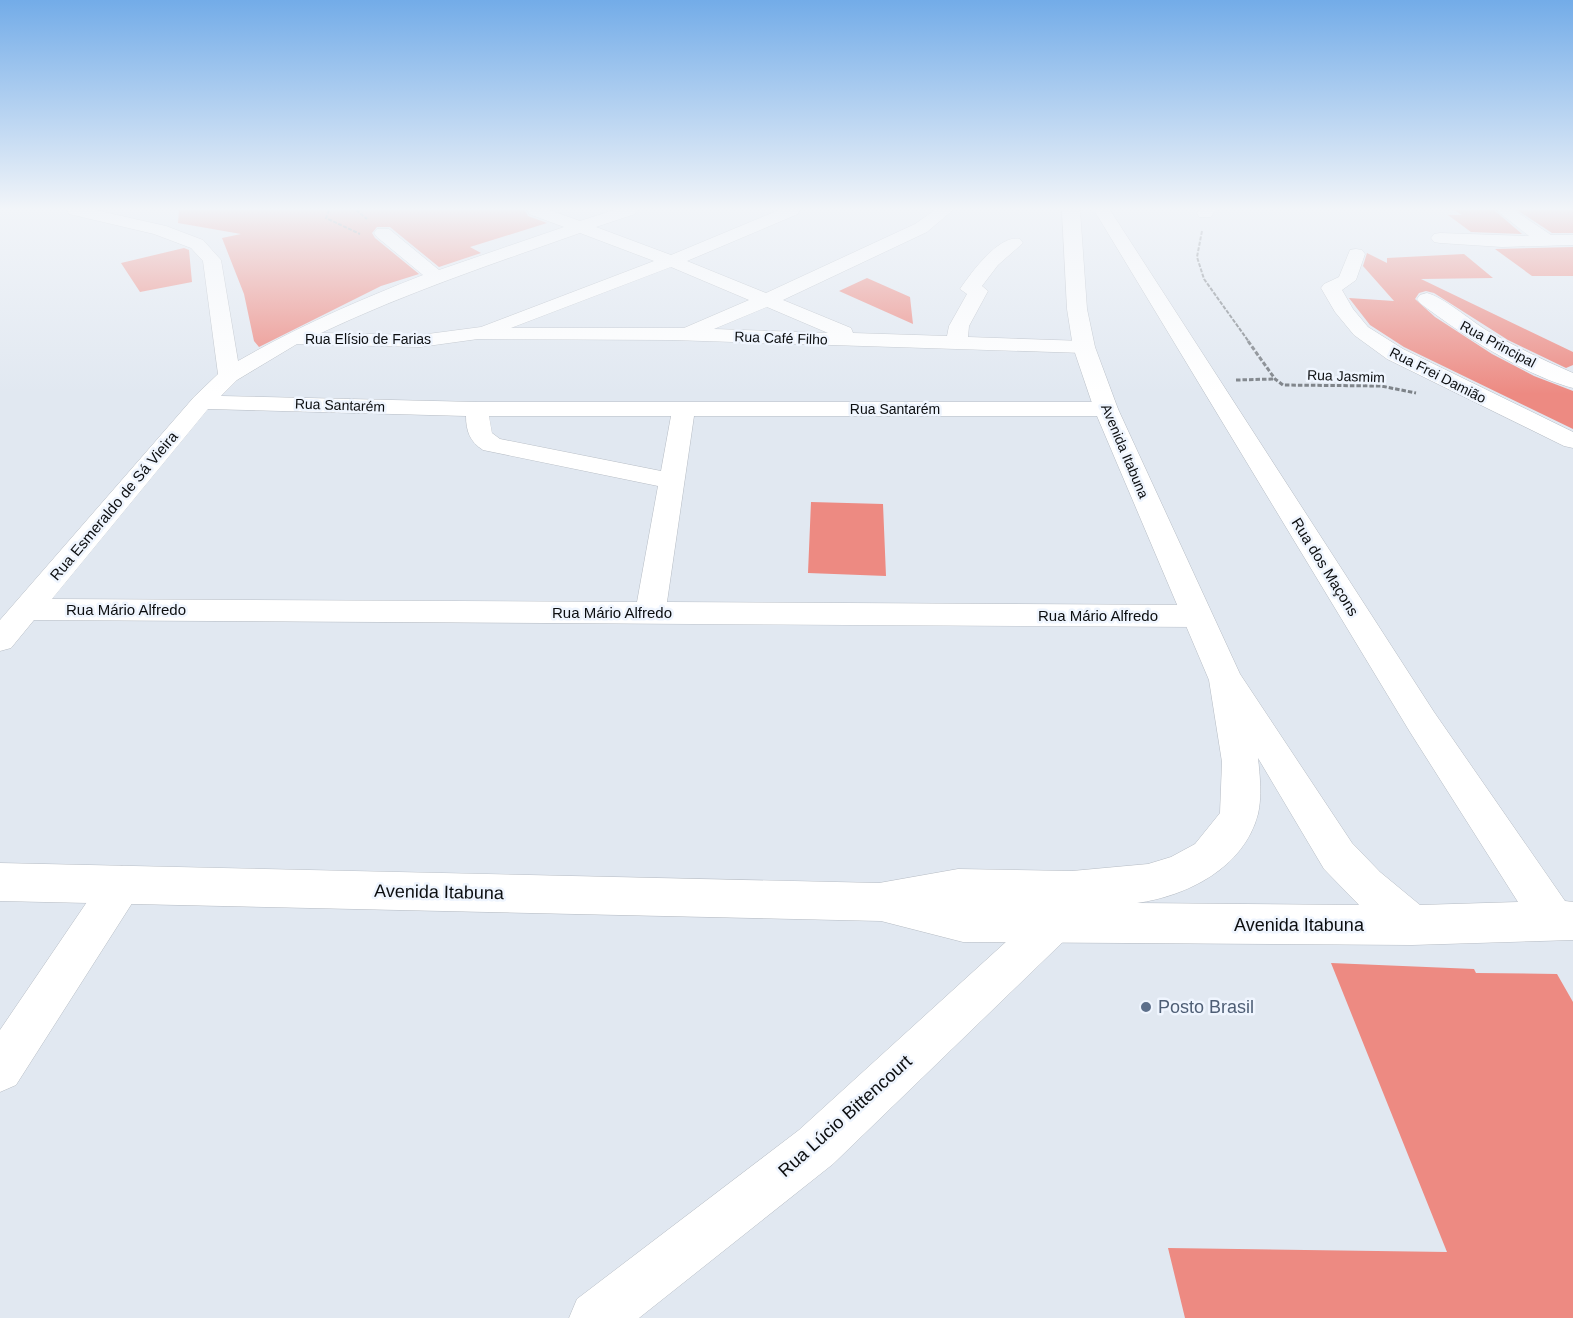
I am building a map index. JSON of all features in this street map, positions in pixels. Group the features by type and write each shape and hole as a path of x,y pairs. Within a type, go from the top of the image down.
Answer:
{"main road":[{"name":"Avenida Itabuna","path":"1075,272 1077,309 1084,347 1106,410 1226,680 1295,785 1338,856 1366,885 1412,926"},
{"name":"Rua dos Maçons","path":"1140,272 1422,722 1563,921"},
{"name":"Avenida Itabuna","path":"0,882 879,902 931,891 967,888 1085,890 1147,883 1192,868 1221,847 1239,814 1241,778 1226,680"},
{"name":"Avenida Itabuna","path":"879,902 963,922 1412,926"},
{"path":"1412,926 1563,921"}],"street":[{"path":"214,272 229,375"},
{"path":"401,272 417,285"},
{"path":"429,272 436,277"},
{"name":"Rua Esmeraldo de Sá Vieira","path":"0,640 202,402 229,375 293,338 369,303 452,272"},
{"path":"478,333 643,272"},
{"path":"697,272 861,340"},
{"path":"682,335 768,300 829,272"},
{"path":"957,343 959,326 978,291 970,289 984,272"},
{"name":"Rua Frei Damião","path":"1350,272 1347,280 1331,288 1345,312 1361,331 1395,354 1573,441"},
{"name":"Rua Principal","path":"1427,299 1452,319 1573,381"},
{"name":"Rua Café Filho","path":"478,333 682,335 1084,347"},
{"name":"Rua Elísio de Farias","path":"293,338 420,341 478,333"},
{"name":"Rua Santarém","path":"202,402 477,409 1106,410"},
{"path":"650,613 684,408"},
{"path":"477,409 481,439 492,445 672,482"},
{"name":"Rua Mário Alfredo","path":"27,609 1197,616"},
{"path":"0,1069 122,884"},
{"name":"Rua Lúcio Bittencourt","path":"596,1318 816,1147 1055,923"}],"path":[{"name":"Rua Jasmim","path":"1202,272 1204,279 1275,379 1283,385 1381,386 1417,393"}],"building":[{"path":"127,272 191,272 192,282 140,292"},
{"path":"235,272 416,272 419,274 381,286 259,347 254,341 244,294"},
{"path":"1368,272 1485,272 1493,278 1421,279 1573,352 1573,365 1566,368 1508,340 1434,293 1426,291 1419,293 1415,299 1435,317 1492,354 1534,376 1573,391 1573,429 1404,347 1370,325 1349,298 1394,301"},
{"path":"1526,272 1573,272 1573,276 1532,276"},
{"path":"867,278 910,297 913,324 839,291"},
{"path":"811,502 883,504 886,576 808,573"},
{"path":"1331,963 1474,969 1476,973 1557,974 1573,1002 1573,1318 1185,1318 1168,1248 1447,1252"}],"place":[{"name":"Posto Brasil","path":"1146,1007"}]}
